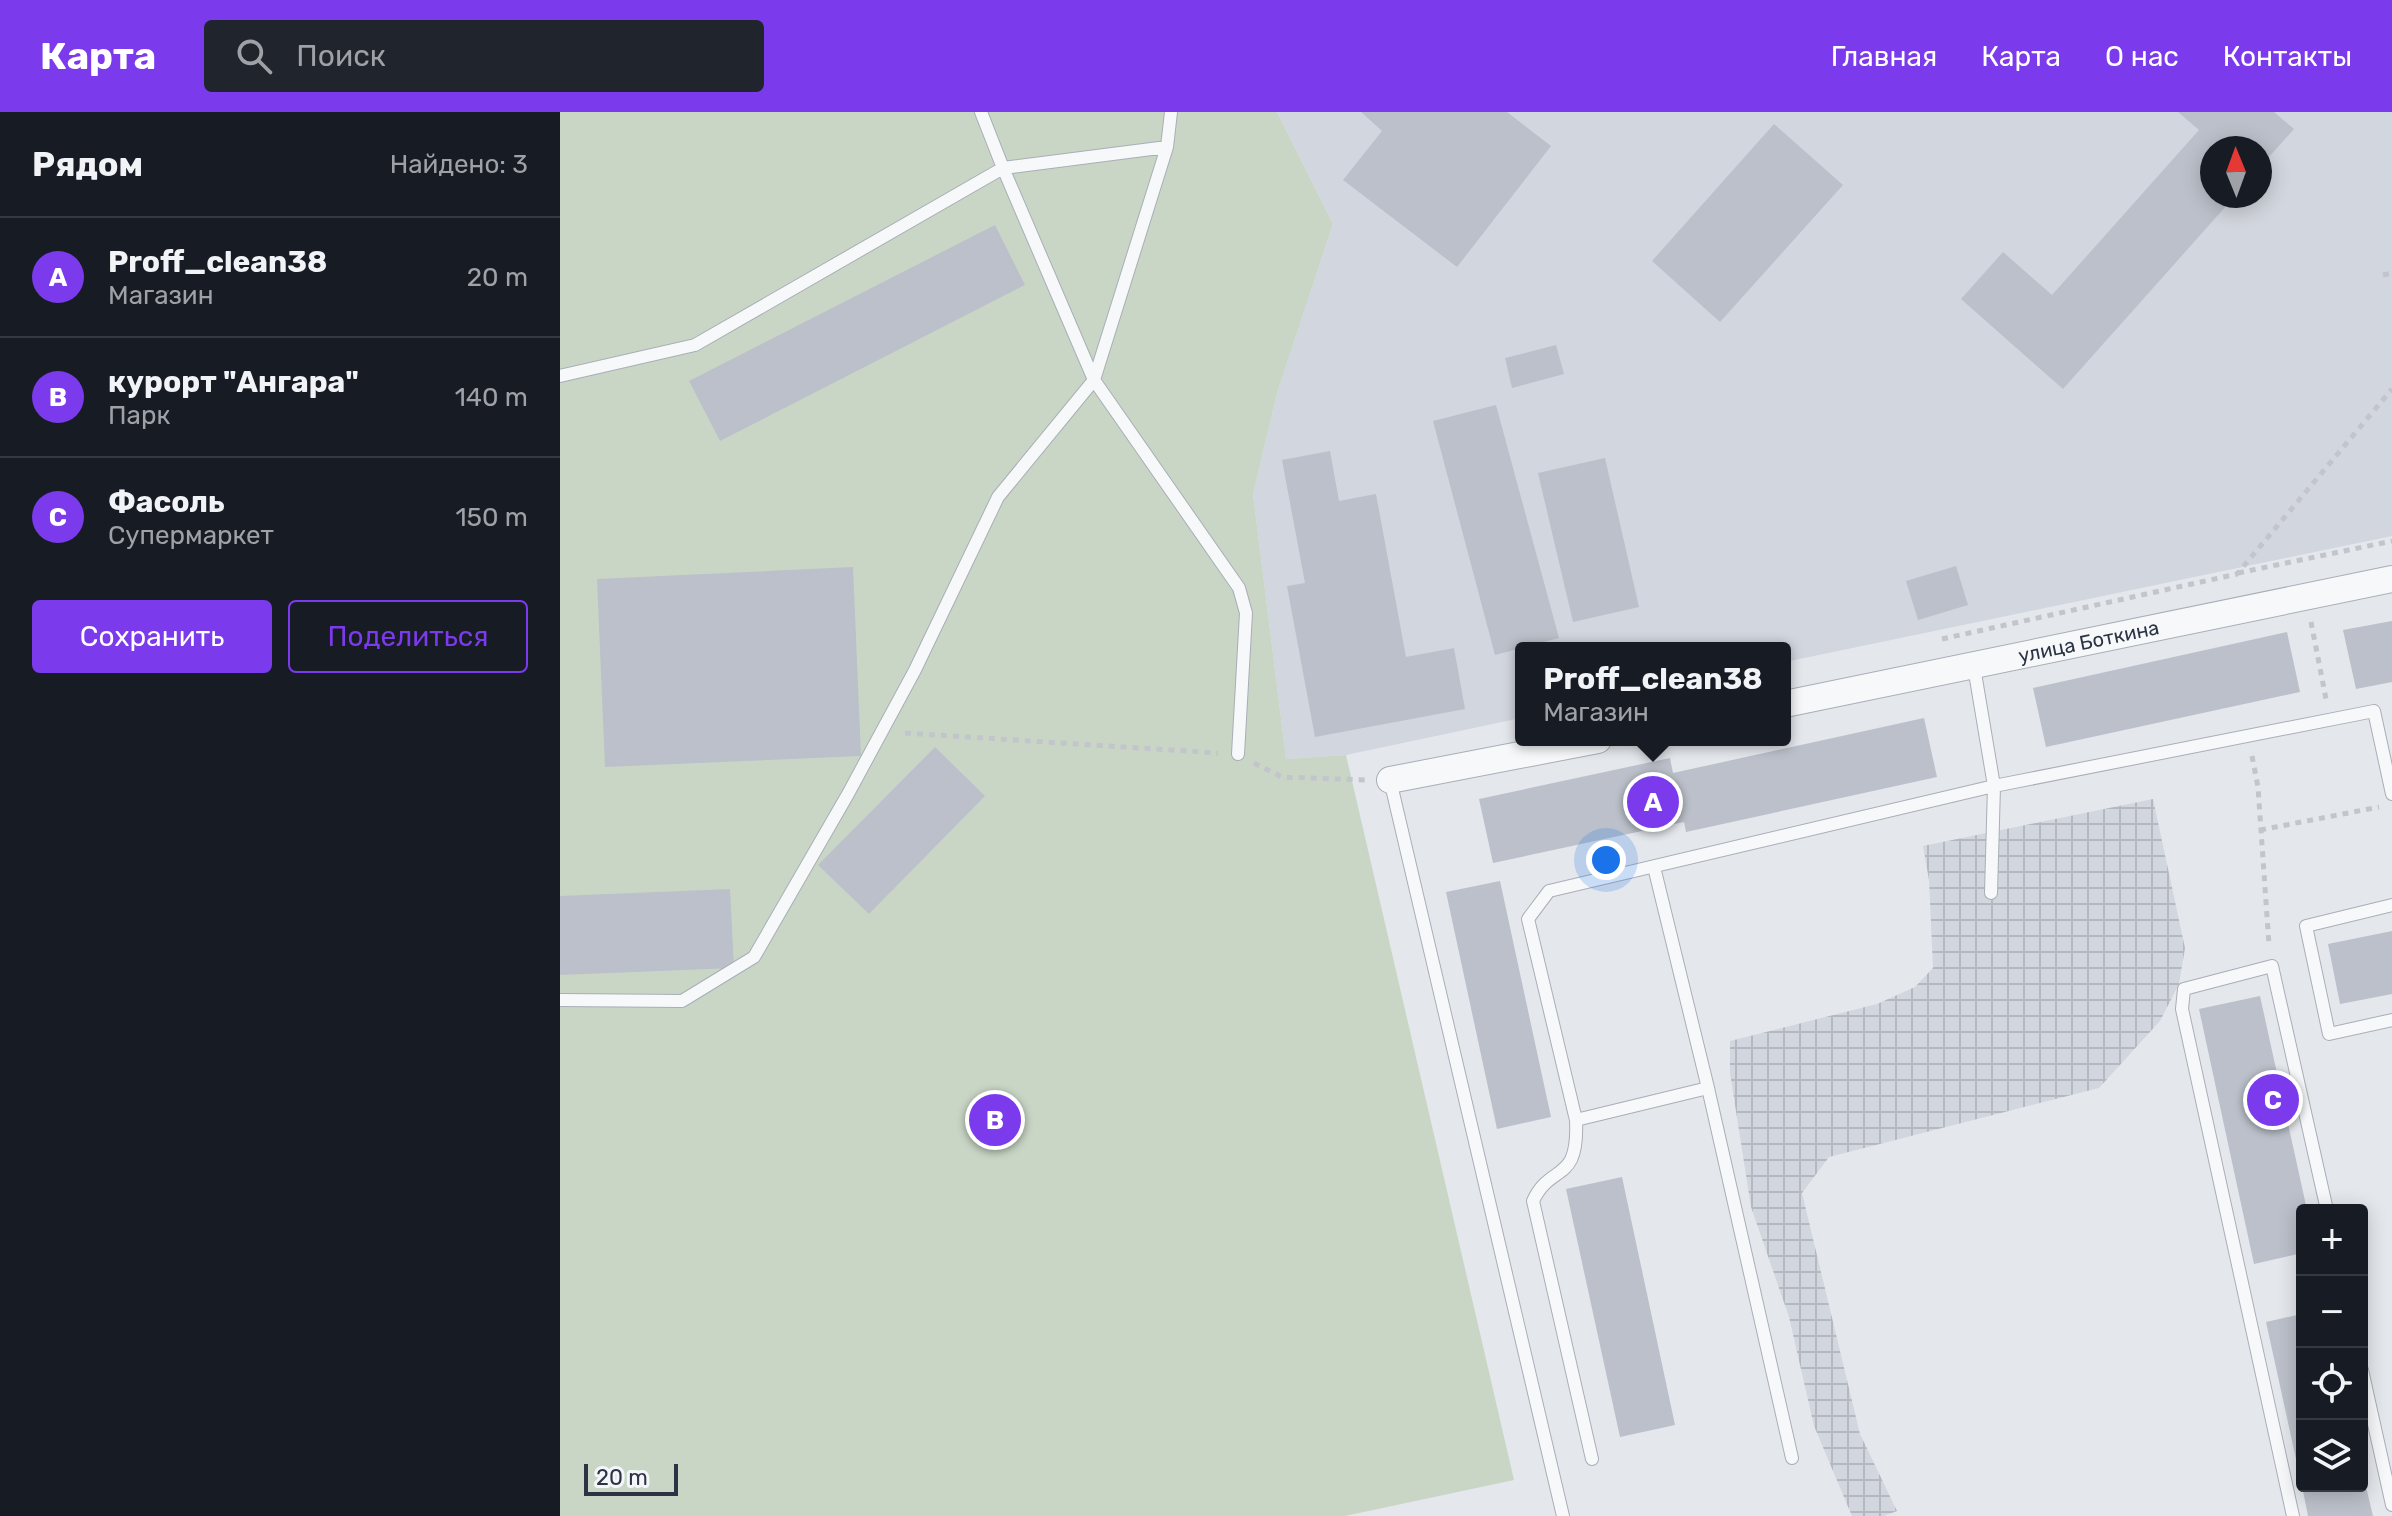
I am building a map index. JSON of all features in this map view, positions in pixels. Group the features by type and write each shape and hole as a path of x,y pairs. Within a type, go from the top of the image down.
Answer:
{"street":[{"name":"улица Боткина","path":"1791,703 2392,579"},
{"path":"1390,780 1567,746"}],"lane":[{"path":"981,112 1094,380 1239,588 1246,613 1238,754"},
{"path":"560,1000 682,1001 754,957 882,731 998,497 1094,380 1167,147 1171,112"},
{"path":"560,376 695,345 1003,168 1167,147"},
{"path":"1974,667 1994,786 1991,893"},
{"path":"1592,1459 1533,1201 1539,1188 1564,1172 1577,1148 1576,1120 1528,919 1549,891 1994,786 2374,711 2392,794"},
{"path":"1390,780 1563,1516"},
{"path":"1654,867 1792,1458"},
{"path":"2392,905 2306,926 2329,1034 2392,1020"},
{"path":"2293,1516 2182,1009 2184,989 2272,966 2326,1204"},
{"path":"1576,1120 1708,1088"},
{"path":"2368,1397 2392,1505"}],"path":[{"path":"2383,275 2392,273"},
{"path":"2237,574 2392,389"},
{"path":"1933,641 2392,541"},
{"path":"2306,598 2331,719"},
{"path":"882,731 1238,754 1282,777 1390,780"},
{"path":"2247,736 2258,787 2265,915 2272,966"},
{"path":"2260,830 2392,805"}],"shaded area":[{"path":"1277,112 2392,112 2392,536 1791,661 1791,642 1515,642 1515,719 1346,755 1286,759 1253,494 1277,393 1333,224"},
{"path":"2153,799 2185,948 2179,984 2160,1021 2099,1088 1829,1157 1802,1193 1860,1434 1897,1511 1884,1516 1852,1516 1814,1426 1789,1317 1751,1207 1730,1073 1730,1041 1877,1004 1915,987 1933,968 1929,880 1923,846"}],"green space":[{"path":"560,112 1277,112 1333,224 1277,393 1253,494 1286,759 1346,755 1514,1480 1345,1516 560,1516"}],"building":[{"path":"1361,112 1507,112 1551,146 1457,267 1343,180 1382,131"},
{"path":"2178,112 2274,112 2294,129 2272,154 2272,136 2200,136 2200,208 2224,208 2063,389 1961,299 2003,252 2052,295 2199,130"},
{"path":"1774,124 1843,185 1720,322 1652,261"},
{"path":"995,225 1025,285 720,441 689,381"},
{"path":"1556,345 1564,374 1512,388 1505,358"},
{"path":"1496,405 1559,638 1544,642 1515,642 1515,650 1495,655 1433,421"},
{"path":"1330,451 1339,501 1376,494 1406,657 1454,648 1465,709 1315,737 1287,586 1305,583 1282,460"},
{"path":"1605,458 1639,607 1573,622 1538,473"},
{"path":"1956,566 1968,605 1918,620 1906,581"},
{"path":"853,567 861,756 605,767 597,579"},
{"path":"2392,621 2392,682 2356,689 2343,630"},
{"path":"2287,632 2300,692 2046,747 2033,688"},
{"path":"1924,718 1937,777 1686,832 1684,822 1493,863 1479,799 1670,758 1673,773"},
{"path":"935,747 985,796 869,914 818,865"},
{"path":"1500,881 1551,1117 1497,1129 1446,892"},
{"path":"730,889 734,968 560,975 560,896"},
{"path":"2392,931 2392,994 2340,1004 2328,944"},
{"path":"2260,996 2306,1204 2296,1204 2296,1254 2254,1264 2199,1009"},
{"path":"1622,1177 1675,1425 1620,1437 1566,1189"},
{"path":"2296,1315 2296,1459 2266,1322"},
{"path":"2303,1492 2367,1492 2373,1516 2308,1516"}],"place":[{"name":"Proff_clean38","path":"1653,802"},
{"name":"Фасоль","path":"2273,1100"},
{"name":"курорт \"Ангара\"","path":"995,1120"}]}
